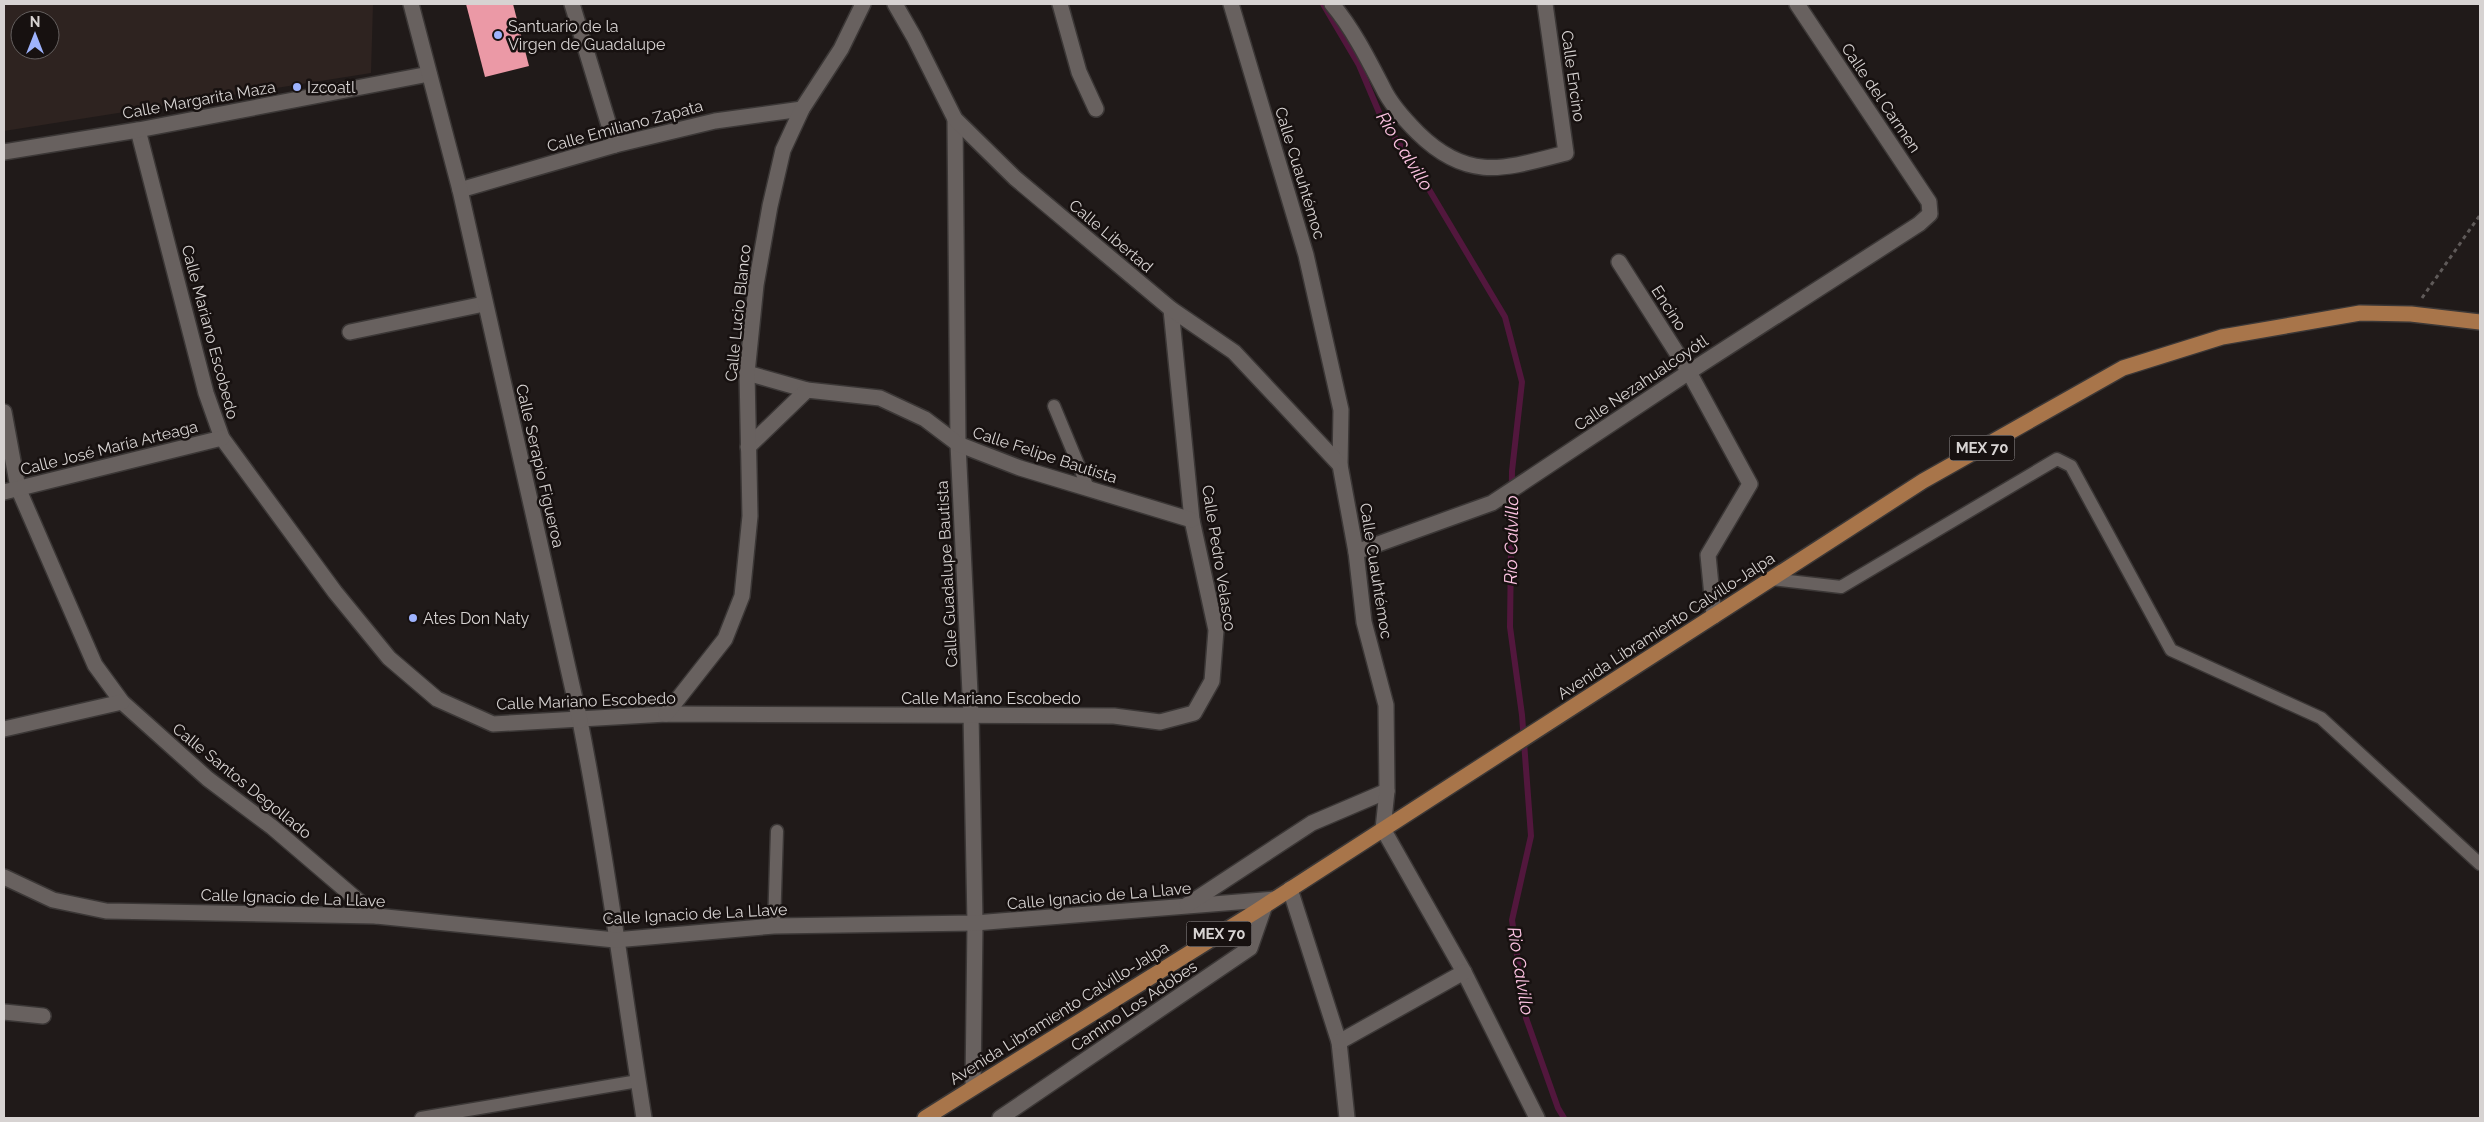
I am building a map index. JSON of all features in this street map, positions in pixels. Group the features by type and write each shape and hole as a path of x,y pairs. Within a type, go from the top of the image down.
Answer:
{"main road":[{"name":"Avenida Libramiento Calvillo-Jalpa","path":"925,1118 1270,902 1923,481 2123,368 2222,337 2360,313 2411,314 2480,322"}],"street":[{"name":"Calle Serapio Figueroa","path":"411,4 460,190 484,304 580,721 598,810 615,940 644,1118"},
{"path":"572,4 615,146"},
{"name":"Calle Lucio Blanco","path":"666,714 725,639 742,596 750,516 747,373 756,285 770,206 784,150 802,109 840,49 863,4"},
{"name":"Calle Libertad","path":"895,4 914,37 955,120 1015,178 1170,309 1234,352 1340,465"},
{"path":"1060,4 1079,72 1096,109"},
{"name":"Calle Cuauhtémoc","path":"1231,4 1306,255 1341,410 1340,465 1356,552 1364,622 1386,705 1387,791 1383,829"},
{"name":"Calle Encino","path":"1332,4 1360,44 1396,109 1432,146 1450,159 1482,168 1513,166 1566,153 1545,4"},
{"name":"Calle del Carmen","path":"1797,4 1929,202 1930,214"},
{"name":"Calle Margarita Maza","path":"4,152 138,130 429,74"},
{"name":"Calle Emiliano Zapata","path":"460,190 715,120 802,109"},
{"name":"Calle Guadalupe Bautista","path":"955,120 958,444 971,714 975,923 973,1087"},
{"name":"Calle Mariano Escobedo","path":"138,130 206,393 222,438 335,592 389,658 437,699 493,724 580,721 666,714 1114,716 1160,722"},
{"name":"Calle Nezahualcoyótl","path":"1356,552 1492,503 1689,372 1919,224 1930,214"},
{"name":"Encino","path":"1619,262 1689,372 1750,484 1708,555 1714,616"},
{"path":"350,332 484,304"},
{"name":"Calle Pedro Velasco","path":"1160,722 1194,712 1212,681 1216,630 1192,520 1170,309"},
{"name":"Calle Felipe Bautista","path":"747,373 807,390 880,398 925,419 958,444 1020,468 1192,520"},
{"path":"748,447 807,390"},
{"name":"Calle Santos Degollado","path":"4,412 11,490 95,665 122,702 208,779 272,827 376,916"},
{"name":"Calle José María Arteaga","path":"11,490 222,438"},
{"path":"4,729 122,702"},
{"path":"1185,906 1312,823 1387,791"},
{"path":"1383,829 1464,972 1537,1118"},
{"name":"Calle Ignacio de La Llave","path":"4,877 53,900 106,911 376,916 615,940 774,926 975,923 1185,906 1270,902"},
{"path":"1290,889 1339,1042 1347,1118"},
{"name":"Camino Los Adobes","path":"1000,1118 1250,948 1270,902"},
{"path":"1339,1042 1464,972"},
{"path":"4,1012 43,1016"}],"lane":[{"path":"1054,406 1088,488"},
{"path":"1771,579 1841,588 2056,459 2071,466 2171,650 2321,718 2480,864"},
{"path":"774,926 777,831"},
{"path":"422,1118 638,1081"}],"path":[{"path":"2411,314 2480,215"}],"shaded area":[{"path":"4,4 373,4 371,73 4,131"}],"building":[{"name":"Santuario de la Virgen de Guadalupe","path":"466,4 513,4 529,66 485,77"}],"waterway":[{"name":"Rio Calvillo","path":"1323,4 1359,65 1381,117 1421,176 1505,317 1522,382 1512,471 1510,627 1522,715 1531,836 1512,920 1526,1018 1558,1108 1564,1118"}],"place":[{"name":"Santuario de la Virgen de Guadalupe","path":"498,35"},
{"name":"Izcoatl","path":"297,87"},
{"name":"Ates Don Naty","path":"413,618"}]}
